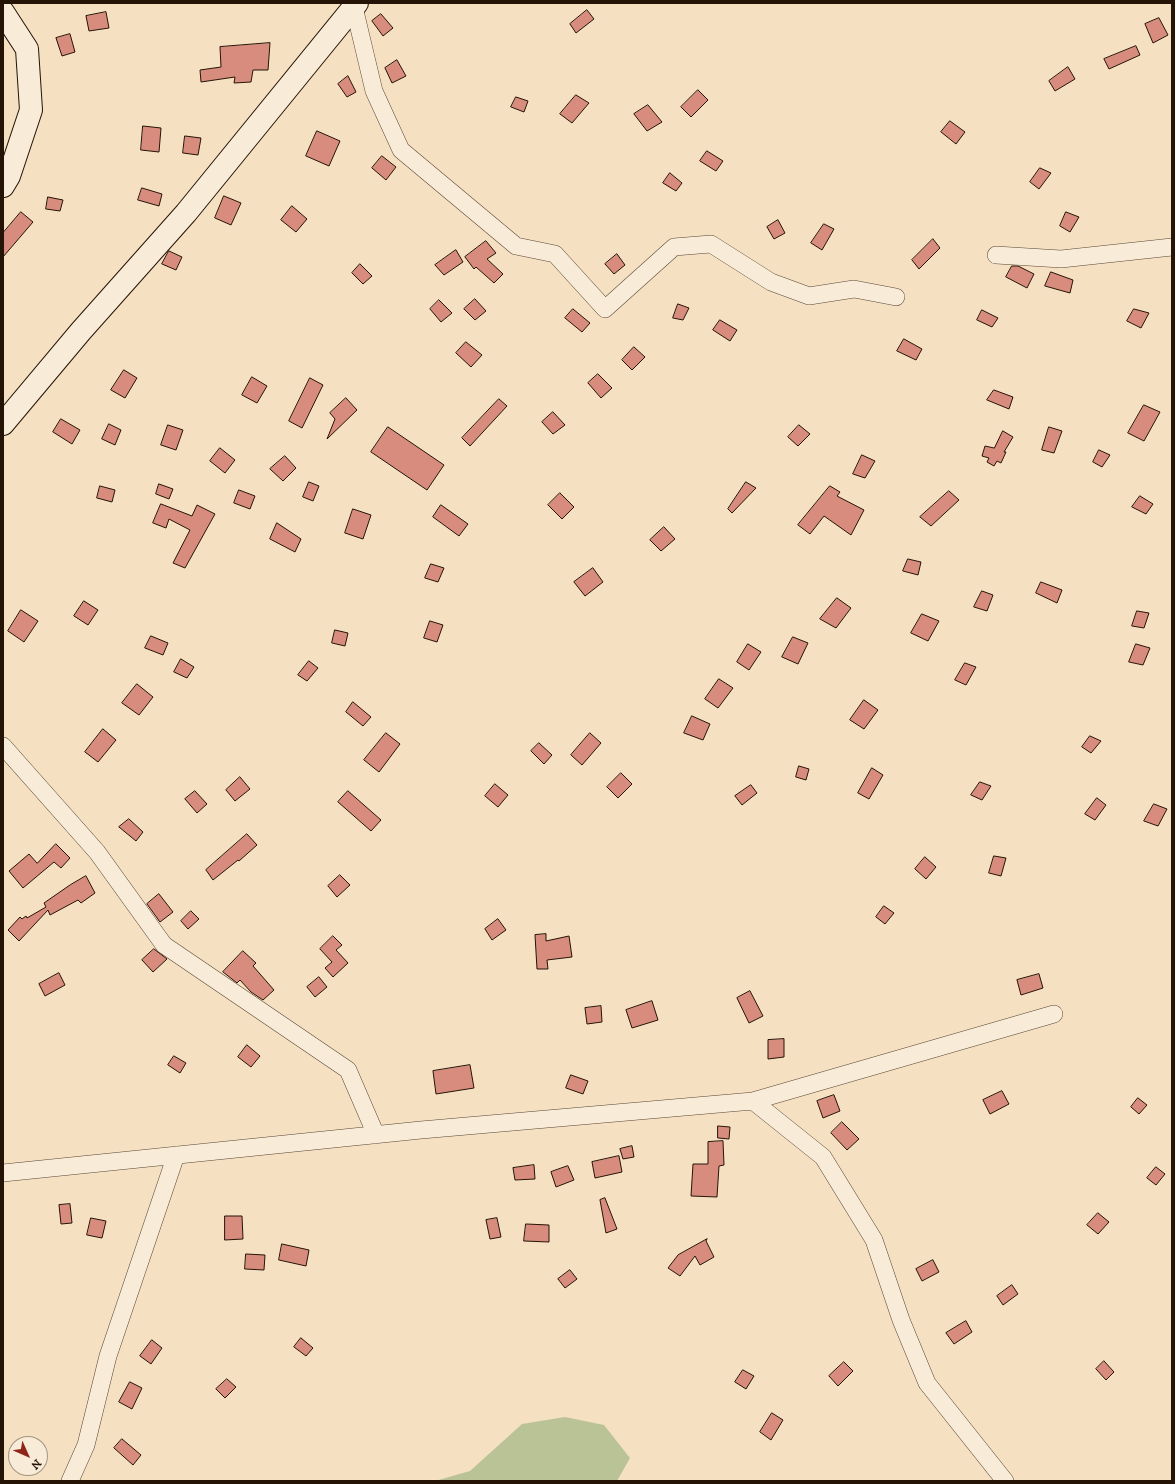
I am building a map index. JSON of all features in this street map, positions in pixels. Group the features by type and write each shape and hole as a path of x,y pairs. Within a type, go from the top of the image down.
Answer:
{"street":[{"path":"355,5 374,91 401,150 516,246 555,254 605,309 674,247 711,244 771,282 809,296 854,289 896,297"},
{"path":"3,424 81,331 186,213 355,5"},
{"path":"3,12 27,49 31,110 9,176 3,186"},
{"path":"996,255 1061,259 1172,247"},
{"path":"3,746 97,852 164,945 348,1070 376,1134"},
{"path":"3,1173 376,1134 753,1101 1054,1014"},
{"path":"753,1101 823,1157 874,1240 901,1320 927,1383 1005,1481"},
{"path":"70,1481 86,1445 108,1356 176,1155"}],"green space":[{"path":"565,1417 604,1425 630,1458 617,1481 435,1481 470,1471 522,1424"}],"building":[{"path":"587,10 594,19 576,33 570,24"},
{"path":"106,12 109,28 89,31 86,16"},
{"path":"381,14 393,28 383,36 372,21"},
{"path":"1159,18 1168,35 1153,43 1145,24"},
{"path":"70,34 75,52 62,56 56,38"},
{"path":"270,43 268,70 253,70 251,82 234,83 235,77 201,82 200,70 221,67 220,47"},
{"path":"1136,46 1140,55 1109,69 1104,59"},
{"path":"397,60 406,76 392,83 385,68"},
{"path":"1068,67 1075,79 1055,91 1049,81"},
{"path":"348,76 356,92 347,97 338,84"},
{"path":"698,90 708,100 691,117 681,107"},
{"path":"576,95 589,103 572,123 560,114"},
{"path":"516,97 528,101 524,112 511,107"},
{"path":"648,105 662,122 647,131 634,114"},
{"path":"950,121 965,132 956,144 941,132"},
{"path":"143,126 161,128 159,152 141,150"},
{"path":"317,131 340,141 329,166 306,156"},
{"path":"185,136 201,138 198,155 183,153"},
{"path":"707,151 723,161 716,171 700,161"},
{"path":"382,156 396,167 386,180 372,168"},
{"path":"1040,168 1051,173 1039,189 1030,182"},
{"path":"670,173 682,183 676,191 663,183"},
{"path":"142,188 162,194 159,206 138,200"},
{"path":"224,196 241,203 231,225 215,218"},
{"path":"48,197 63,200 60,211 46,209"},
{"path":"292,206 307,219 296,232 281,220"},
{"path":"21,212 33,222 3,257 3,233"},
{"path":"1066,212 1079,217 1070,232 1060,226"},
{"path":"778,220 785,233 774,239 767,227"},
{"path":"824,224 834,229 822,250 811,243"},
{"path":"933,239 940,248 919,269 912,260"},
{"path":"486,241 496,253 487,259 503,274 494,283 476,267 474,269 465,257"},
{"path":"456,250 463,262 444,275 435,265"},
{"path":"169,251 182,257 176,270 162,264"},
{"path":"617,254 625,265 614,274 605,264"},
{"path":"360,264 372,276 363,284 352,273"},
{"path":"1012,266 1018,266 1034,274 1027,288 1006,277"},
{"path":"1051,272 1073,280 1070,293 1045,286"},
{"path":"475,299 486,311 475,320 464,309"},
{"path":"439,300 452,313 441,322 430,309"},
{"path":"678,304 689,308 683,320 673,318"},
{"path":"573,309 590,323 582,332 565,318"},
{"path":"1134,309 1149,313 1141,328 1127,321"},
{"path":"982,310 998,318 992,327 977,320"},
{"path":"720,320 737,330 730,341 713,330"},
{"path":"904,339 922,349 916,360 897,351"},
{"path":"466,342 482,355 471,367 456,353"},
{"path":"634,347 645,357 632,370 622,360"},
{"path":"124,370 137,378 125,398 111,390"},
{"path":"598,374 612,388 601,398 588,383"},
{"path":"252,377 267,386 257,403 242,395"},
{"path":"310,378 323,385 302,428 289,421"},
{"path":"994,390 1013,397 1009,409 987,400"},
{"path":"346,398 357,410 327,439 335,419 330,413"},
{"path":"499,399 507,406 470,446 462,438"},
{"path":"1144,405 1160,412 1144,441 1128,433"},
{"path":"553,412 565,425 553,434 542,422"},
{"path":"61,419 80,430 72,444 53,432"},
{"path":"109,424 121,430 115,445 102,439"},
{"path":"168,425 183,430 176,450 161,445"},
{"path":"799,425 810,434 798,446 788,437"},
{"path":"388,427 444,465 427,490 371,452"},
{"path":"1049,427 1062,431 1054,453 1042,450"},
{"path":"1003,431 1013,437 1004,452 1006,452 1001,463 997,461 994,466 987,462 989,458 982,456 985,446 994,448"},
{"path":"220,448 235,460 225,473 210,461"},
{"path":"1099,450 1110,455 1102,467 1093,462"},
{"path":"862,455 875,461 865,478 853,474"},
{"path":"285,456 296,468 283,481 270,469"},
{"path":"309,482 319,486 313,501 303,497"},
{"path":"746,482 756,488 732,513 728,509"},
{"path":"159,484 173,489 169,499 156,494"},
{"path":"100,486 115,490 112,502 97,498"},
{"path":"830,486 840,492 837,496 864,510 851,535 824,516 810,534 798,525"},
{"path":"239,490 255,496 250,509 234,503"},
{"path":"949,491 959,500 931,526 920,517"},
{"path":"560,493 574,507 562,519 548,505"},
{"path":"1140,496 1153,504 1146,514 1132,507"},
{"path":"161,504 192,516 197,505 215,514 185,568 173,563 190,530 169,519 166,528 153,523"},
{"path":"441,505 468,524 459,536 433,517"},
{"path":"353,509 371,515 363,539 345,533"},
{"path":"277,523 301,539 295,552 270,539"},
{"path":"664,527 675,539 661,551 650,540"},
{"path":"908,559 921,562 918,575 903,571"},
{"path":"431,564 444,568 438,582 425,578"},
{"path":"593,568 603,582 585,596 574,582"},
{"path":"1041,582 1062,590 1057,603 1036,593"},
{"path":"982,591 993,595 987,611 974,607"},
{"path":"837,598 851,608 836,628 820,619"},
{"path":"84,601 98,610 88,625 74,616"},
{"path":"21,610 38,621 24,642 8,631"},
{"path":"1137,611 1149,613 1144,628 1132,626"},
{"path":"922,614 939,621 928,641 911,633"},
{"path":"430,621 443,625 437,642 424,638"},
{"path":"335,630 348,633 345,646 332,643"},
{"path":"151,636 168,643 163,655 145,648"},
{"path":"793,637 808,643 798,664 782,657"},
{"path":"748,644 761,652 749,670 737,662"},
{"path":"1136,644 1150,648 1143,665 1129,662"},
{"path":"181,659 194,667 187,678 174,672"},
{"path":"309,661 318,668 307,681 298,675"},
{"path":"965,663 976,667 966,685 955,680"},
{"path":"719,679 733,688 718,708 705,699"},
{"path":"137,684 153,697 139,715 122,703"},
{"path":"864,700 878,710 864,729 850,720"},
{"path":"353,702 371,717 363,726 346,712"},
{"path":"692,716 710,724 703,740 684,733"},
{"path":"103,729 116,740 98,762 85,752"},
{"path":"386,733 400,744 379,772 364,760"},
{"path":"590,733 601,743 582,765 571,755"},
{"path":"1090,736 1101,741 1091,753 1082,747"},
{"path":"539,743 552,755 544,764 531,751"},
{"path":"799,766 809,769 806,780 796,777"},
{"path":"872,768 883,775 869,799 858,793"},
{"path":"621,773 632,784 618,798 607,787"},
{"path":"240,777 250,789 235,801 226,790"},
{"path":"980,782 991,786 982,800 971,795"},
{"path":"495,784 508,795 498,807 485,796"},
{"path":"751,785 757,793 742,805 735,796"},
{"path":"195,791 207,804 197,813 185,799"},
{"path":"348,791 381,820 371,831 338,802"},
{"path":"1097,798 1106,805 1095,820 1085,814"},
{"path":"1154,804 1167,809 1158,826 1144,821"},
{"path":"129,819 143,832 136,841 119,827"},
{"path":"247,834 257,845 239,861 238,860 213,880 206,870"},
{"path":"56,844 70,858 61,868 54,862 23,888 9,871 29,854 37,863"},
{"path":"994,856 1006,858 1001,876 989,873"},
{"path":"925,857 936,867 926,879 915,869"},
{"path":"340,875 350,885 337,897 328,886"},
{"path":"86,876 95,893 81,903 78,900 50,915 48,910 19,941 8,930 20,917 22,919 26,916 27,918 46,907 44,903"},
{"path":"159,894 173,912 160,922 147,904"},
{"path":"884,906 894,913 885,924 876,917"},
{"path":"191,911 199,919 188,929 181,921"},
{"path":"498,919 506,930 492,940 485,929"},
{"path":"546,934 546,941 569,936 572,957 547,960 548,969 537,969 535,935"},
{"path":"333,936 342,945 336,950 348,963 333,977 325,968 332,962 320,949"},
{"path":"154,949 167,959 153,972 142,960"},
{"path":"243,951 256,963 253,966 274,990 263,1000 251,992 240,980 237,983 223,972"},
{"path":"59,973 65,985 45,996 39,984"},
{"path":"1039,974 1043,988 1021,995 1017,980"},
{"path":"319,977 327,987 315,997 307,987"},
{"path":"750,991 763,1016 749,1023 737,998"},
{"path":"652,1001 658,1020 632,1028 626,1010"},
{"path":"601,1006 602,1022 587,1024 585,1008"},
{"path":"784,1039 784,1057 768,1059 768,1040"},
{"path":"247,1045 260,1056 251,1067 238,1057"},
{"path":"174,1056 186,1063 180,1073 168,1065"},
{"path":"470,1065 474,1088 436,1094 433,1071"},
{"path":"571,1075 588,1081 583,1094 566,1088"},
{"path":"1002,1091 1009,1104 990,1114 983,1100"},
{"path":"834,1095 840,1111 823,1118 817,1101"},
{"path":"1138,1098 1147,1105 1139,1114 1131,1107"},
{"path":"842,1122 859,1139 847,1150 831,1133"},
{"path":"718,1126 730,1127 729,1139 718,1138"},
{"path":"723,1141 724,1165 719,1166 717,1197 691,1196 693,1164 708,1164 708,1142"},
{"path":"632,1146 634,1157 623,1159 620,1149"},
{"path":"619,1156 622,1172 595,1178 592,1162"},
{"path":"534,1165 535,1179 515,1180 513,1168"},
{"path":"568,1166 574,1180 556,1187 551,1172"},
{"path":"1156,1167 1165,1174 1156,1185 1147,1178"},
{"path":"605,1198 617,1229 606,1233 600,1200"},
{"path":"70,1204 72,1223 61,1224 59,1205"},
{"path":"1098,1213 1109,1222 1098,1234 1087,1225"},
{"path":"225,1216 242,1216 243,1239 225,1240"},
{"path":"91,1218 106,1221 102,1238 87,1235"},
{"path":"497,1218 501,1237 490,1239 486,1220"},
{"path":"526,1224 549,1225 549,1242 524,1241"},
{"path":"707,1239 706,1241 714,1257 700,1265 695,1256 680,1276 668,1268 678,1255"},
{"path":"282,1244 309,1250 306,1266 279,1260"},
{"path":"246,1254 265,1255 264,1270 245,1269"},
{"path":"933,1260 939,1272 922,1281 916,1269"},
{"path":"570,1270 577,1279 565,1288 558,1279"},
{"path":"1012,1285 1018,1294 1003,1305 997,1296"},
{"path":"966,1321 972,1332 954,1344 946,1333"},
{"path":"301,1338 313,1348 306,1356 294,1347"},
{"path":"152,1340 162,1348 151,1364 140,1356"},
{"path":"1104,1361 1114,1372 1106,1380 1096,1369"},
{"path":"844,1362 853,1371 838,1386 829,1376"},
{"path":"743,1370 754,1376 746,1389 735,1382"},
{"path":"227,1379 236,1387 225,1398 216,1389"},
{"path":"130,1382 142,1388 132,1409 119,1402"},
{"path":"772,1413 783,1420 771,1440 760,1432"},
{"path":"122,1439 141,1455 133,1465 114,1448"}]}
